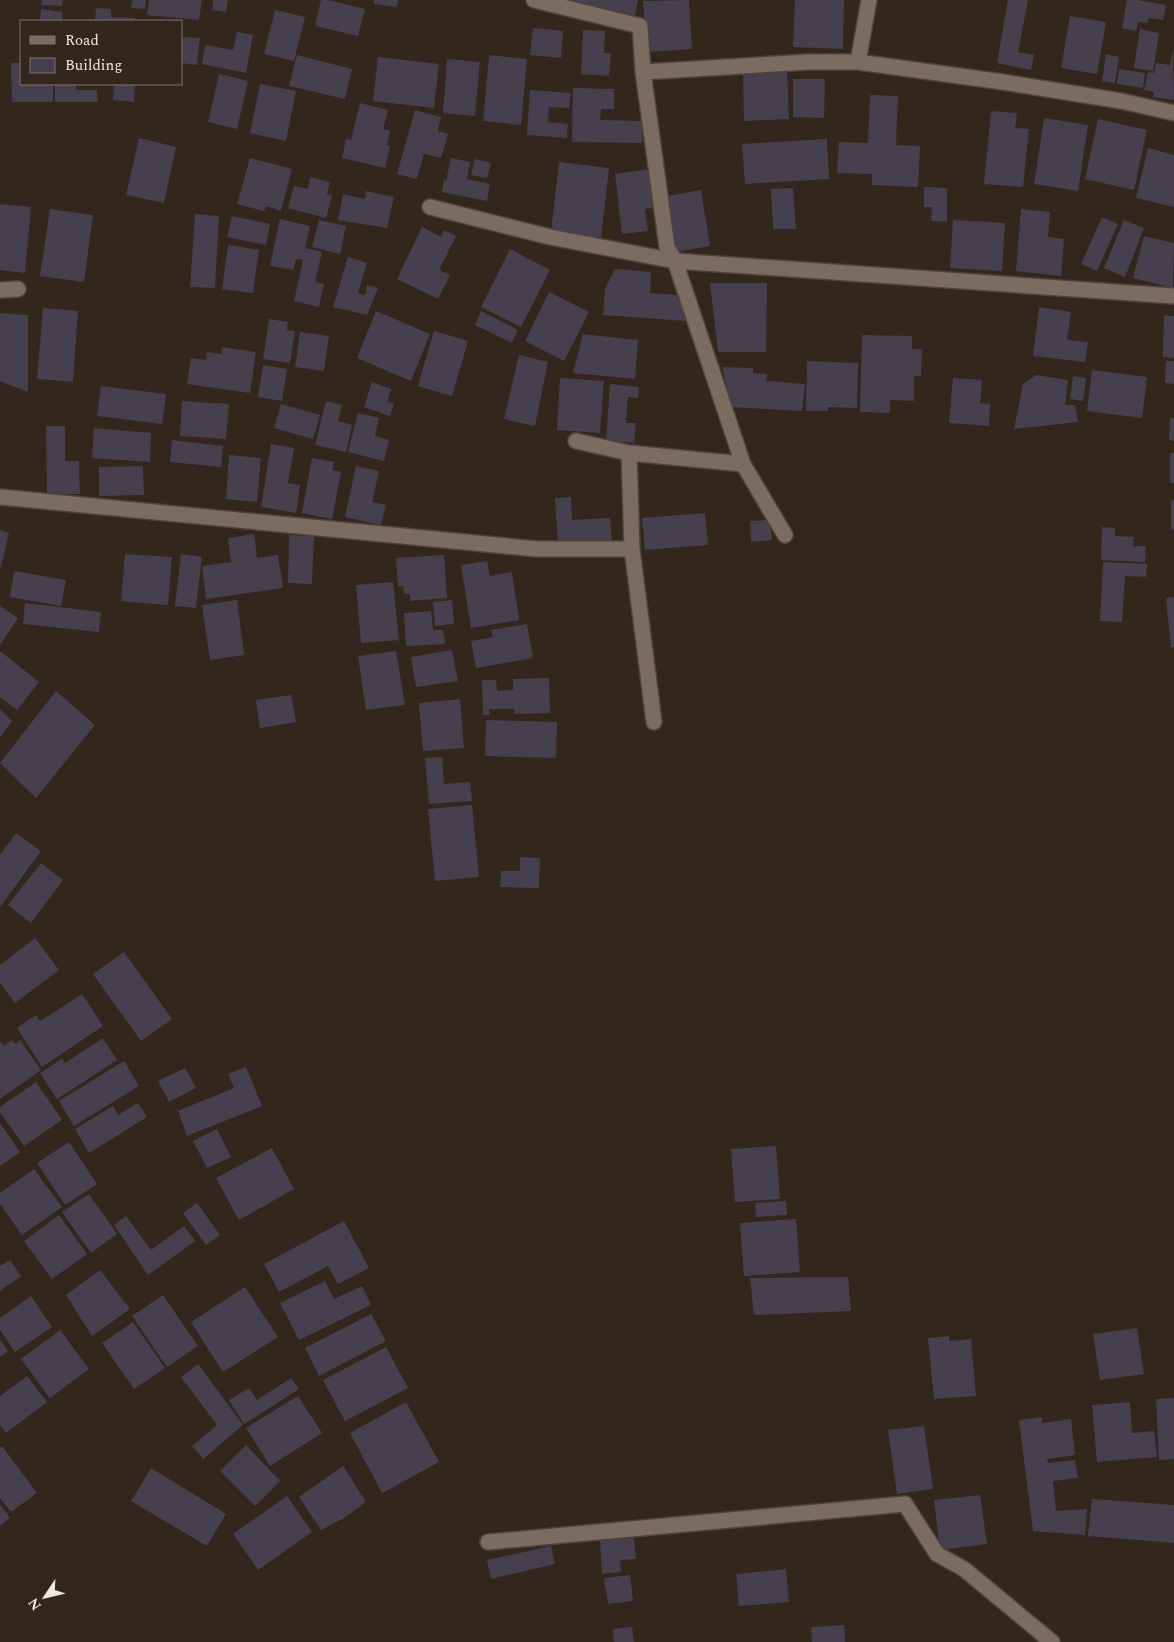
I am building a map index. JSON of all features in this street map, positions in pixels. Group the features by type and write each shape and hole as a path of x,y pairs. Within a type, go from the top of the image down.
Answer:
{"street":[{"path":"534,0 640,26 643,72 666,246 675,261 743,464 785,534"},
{"path":"858,62 869,0"},
{"path":"643,72 808,62 858,62 1004,82 1174,113"},
{"path":"430,207 550,237 675,261 1174,296"},
{"path":"0,290 18,289"},
{"path":"576,441 630,453 743,464"},
{"path":"630,453 632,549 654,722"},
{"path":"0,497 537,550 632,549"},
{"path":"488,1542 906,1504 937,1554 964,1569 1052,1642"}],"building":[{"path":"42,0 63,0 62,6 42,5"},
{"path":"132,0 146,0 145,9 131,8"},
{"path":"149,0 202,0 199,20 147,15"},
{"path":"213,0 228,0 226,12 212,10"},
{"path":"321,0 365,9 358,36 315,26"},
{"path":"374,0 398,0 397,7 374,4"},
{"path":"572,0 638,0 634,19 571,5"},
{"path":"689,0 692,49 647,52 643,1"},
{"path":"795,0 844,0 843,49 793,47"},
{"path":"1008,0 1028,0 1018,52 1034,55 1031,70 997,63"},
{"path":"1127,0 1166,5 1163,20 1148,18 1148,23 1138,22 1136,31 1122,28"},
{"path":"96,8 111,9 111,17 135,18 135,20 95,20"},
{"path":"41,9 62,12 62,20 40,20"},
{"path":"275,10 305,17 294,61 264,54"},
{"path":"1070,16 1106,22 1097,74 1061,68"},
{"path":"533,28 563,31 561,58 530,55"},
{"path":"1140,29 1159,33 1153,71 1134,68"},
{"path":"583,30 605,31 604,53 611,53 609,76 581,74"},
{"path":"237,32 253,35 246,73 202,64 205,45 233,50"},
{"path":"182,37 200,38 197,65 182,63"},
{"path":"1173,49 1174,100 1153,97 1154,92 1144,90 1148,72 1154,73 1156,63 1170,65"},
{"path":"1106,54 1119,57 1115,83 1102,81"},
{"path":"297,55 352,69 345,99 289,86"},
{"path":"489,55 527,59 521,125 483,121"},
{"path":"378,57 439,64 434,108 373,101"},
{"path":"447,59 480,62 475,116 443,113"},
{"path":"11,63 20,63 20,85 53,85 53,102 12,102"},
{"path":"1119,69 1145,73 1143,88 1117,84"},
{"path":"743,71 787,71 789,119 744,121"},
{"path":"219,74 248,81 237,129 208,122"},
{"path":"793,79 825,79 824,118 793,117"},
{"path":"260,84 296,91 286,141 250,133"},
{"path":"55,85 76,85 76,90 97,90 98,102 55,102"},
{"path":"114,85 135,85 134,102 113,100"},
{"path":"573,88 614,89 614,109 601,109 600,120 642,121 642,143 572,142"},
{"path":"530,90 571,93 569,108 549,107 548,122 568,124 567,138 527,135"},
{"path":"870,95 898,96 896,145 920,146 918,187 872,185 872,174 837,173 839,142 868,143"},
{"path":"360,103 388,110 383,129 390,131 387,145 390,146 385,168 342,158 346,139 351,140"},
{"path":"415,110 441,117 438,131 448,134 441,158 424,154 417,179 397,174"},
{"path":"991,111 1017,113 1015,128 1029,129 1023,187 984,184"},
{"path":"1044,118 1088,125 1078,191 1034,184"},
{"path":"1098,119 1147,130 1134,190 1085,179"},
{"path":"139,138 176,147 164,203 126,195"},
{"path":"827,139 829,179 745,184 742,144"},
{"path":"1148,148 1174,155 1174,207 1136,198"},
{"path":"250,158 292,169 281,211 266,206 264,211 237,204"},
{"path":"451,158 470,162 467,179 490,184 487,201 442,192"},
{"path":"475,159 491,163 487,178 471,175"},
{"path":"559,162 609,168 601,238 551,233"},
{"path":"651,169 656,207 645,209 648,231 622,234 615,174"},
{"path":"310,177 330,182 327,194 332,195 326,218 288,208 294,186 308,189"},
{"path":"924,187 947,188 947,222 931,221 932,207 924,207"},
{"path":"793,188 796,229 773,229 771,189"},
{"path":"701,190 710,246 676,252 667,196"},
{"path":"366,191 394,197 387,228 338,220 343,194 365,199"},
{"path":"0,204 31,207 25,273 0,270"},
{"path":"50,209 93,215 84,282 40,276"},
{"path":"1021,209 1050,212 1048,237 1064,239 1061,276 1016,271"},
{"path":"195,214 219,216 215,288 190,287"},
{"path":"232,216 270,224 266,245 227,237"},
{"path":"1102,217 1118,224 1097,271 1081,264"},
{"path":"280,219 310,226 305,248 322,252 315,282 324,284 319,307 294,301 303,260 296,259 293,270 270,266"},
{"path":"319,220 346,226 340,254 312,247"},
{"path":"953,220 1005,223 1002,271 950,268"},
{"path":"1124,220 1144,228 1125,277 1104,268"},
{"path":"422,227 441,237 444,230 456,236 439,270 450,275 438,299 397,279"},
{"path":"1144,236 1174,243 1173,288 1133,278"},
{"path":"228,245 259,250 253,293 222,289"},
{"path":"510,249 550,270 521,327 481,307"},
{"path":"348,257 367,263 358,293 365,295 367,285 378,288 367,315 333,307"},
{"path":"615,269 651,272 650,293 678,295 686,310 686,321 603,315 605,289"},
{"path":"710,283 767,283 766,352 718,352"},
{"path":"549,292 589,312 564,361 525,341"},
{"path":"1039,307 1071,312 1067,340 1088,342 1085,362 1033,356"},
{"path":"43,308 78,311 73,382 37,379"},
{"path":"376,311 430,334 411,381 357,358"},
{"path":"481,311 518,330 512,343 475,325"},
{"path":"0,313 28,315 28,392 0,381"},
{"path":"1164,315 1174,316 1174,358 1163,357"},
{"path":"269,319 288,322 287,330 295,331 290,363 263,359"},
{"path":"434,331 468,341 452,396 418,386"},
{"path":"300,332 329,336 324,371 295,367"},
{"path":"583,334 638,340 635,379 573,373"},
{"path":"862,335 912,336 912,349 922,349 921,376 914,376 914,401 890,400 890,413 860,412"},
{"path":"222,347 256,352 250,393 187,384 191,358 206,360 207,352 221,354"},
{"path":"519,355 548,362 535,426 504,419"},
{"path":"807,361 858,363 857,408 828,407 828,411 806,411"},
{"path":"1166,361 1174,361 1174,384 1165,383"},
{"path":"263,365 287,369 282,401 258,397"},
{"path":"722,367 753,368 753,373 767,374 766,381 805,384 802,411 731,407"},
{"path":"1092,370 1147,377 1142,418 1087,411"},
{"path":"1036,375 1068,380 1065,405 1075,405 1078,422 1014,429 1023,384"},
{"path":"1073,376 1086,378 1083,401 1070,399"},
{"path":"560,378 604,381 600,433 557,430"},
{"path":"953,378 982,380 980,403 990,404 989,426 949,423"},
{"path":"372,382 391,389 387,401 394,404 390,416 364,407"},
{"path":"610,384 639,387 638,398 628,397 626,423 636,423 634,443 606,440"},
{"path":"101,386 166,394 162,424 97,416"},
{"path":"182,401 229,404 226,439 180,436"},
{"path":"326,401 342,405 338,421 352,425 346,452 315,445"},
{"path":"281,404 320,415 313,439 274,428"},
{"path":"358,413 379,418 375,436 389,440 384,461 348,452"},
{"path":"1170,418 1174,418 1174,441 1169,440"},
{"path":"46,426 65,426 65,461 79,461 80,494 47,494"},
{"path":"94,428 151,433 150,462 92,458"},
{"path":"172,440 223,446 221,467 170,462"},
{"path":"271,444 294,448 288,483 300,485 296,513 261,507"},
{"path":"1170,453 1174,453 1174,483 1170,483"},
{"path":"229,455 261,458 257,502 226,499"},
{"path":"312,458 334,462 332,470 341,472 332,519 302,513"},
{"path":"143,466 144,495 99,496 99,467"},
{"path":"356,466 379,471 372,502 386,505 381,525 345,517"},
{"path":"571,497 572,520 610,518 612,542 558,545 555,498"},
{"path":"1171,500 1174,500 1174,530 1171,529"},
{"path":"705,513 708,545 645,550 642,518"},
{"path":"770,520 772,540 751,542 750,521"},
{"path":"1102,527 1115,528 1115,536 1134,537 1133,546 1146,546 1145,562 1101,560"},
{"path":"0,530 9,533 1,567 0,567"},
{"path":"254,534 257,558 278,555 283,588 206,599 202,566 231,562 228,538"},
{"path":"289,535 314,536 312,584 288,583"},
{"path":"125,554 172,557 168,605 121,601"},
{"path":"181,554 202,557 196,608 175,606"},
{"path":"444,555 447,598 410,601 410,594 404,594 403,586 398,586 396,558"},
{"path":"487,561 490,576 512,572 519,620 471,628 461,565"},
{"path":"1103,562 1147,564 1146,577 1125,576 1122,622 1100,621"},
{"path":"14,571 66,580 61,606 10,597"},
{"path":"393,582 399,640 361,643 356,585"},
{"path":"1174,597 1174,647 1171,648 1166,598"},
{"path":"237,600 244,655 210,660 202,605"},
{"path":"452,600 454,624 435,626 433,602"},
{"path":"25,603 101,612 99,632 23,624"},
{"path":"0,606 18,618 0,645"},
{"path":"431,611 433,630 443,630 445,644 406,646 404,613"},
{"path":"527,624 533,658 476,668 471,641 493,637 491,630"},
{"path":"452,650 458,681 416,687 411,657"},
{"path":"0,651 39,682 17,710 0,697"},
{"path":"396,651 405,705 366,710 358,656"},
{"path":"549,678 550,713 514,714 514,709 489,709 490,715 483,715 482,680 496,680 497,691 513,690 513,679"},
{"path":"56,691 95,725 36,798 0,763"},
{"path":"291,695 296,722 260,728 256,700"},
{"path":"460,699 464,748 423,751 419,703"},
{"path":"0,709 12,721 0,737"},
{"path":"486,720 557,722 556,758 485,756"},
{"path":"442,757 444,784 470,782 472,801 429,804 425,758"},
{"path":"472,805 479,877 435,881 428,809"},
{"path":"16,833 41,851 0,907 0,855"},
{"path":"520,857 540,858 539,888 500,887 501,871 520,871"},
{"path":"41,863 63,880 31,923 8,905"},
{"path":"35,938 59,970 15,1003 0,983 0,965"},
{"path":"124,952 172,1019 141,1041 93,974"},
{"path":"82,994 103,1026 42,1067 17,1028 36,1015 40,1021"},
{"path":"103,1038 117,1060 57,1099 40,1073 62,1059 65,1063"},
{"path":"12,1040 15,1044 20,1040 41,1070 0,1099 0,1041 4,1046"},
{"path":"124,1061 139,1086 74,1126 59,1101"},
{"path":"246,1067 262,1106 187,1136 178,1111 234,1088 228,1074"},
{"path":"185,1068 196,1088 169,1102 158,1081"},
{"path":"36,1082 62,1120 24,1146 0,1112 0,1107"},
{"path":"138,1103 147,1117 89,1153 75,1129 113,1106 118,1115"},
{"path":"0,1123 20,1152 0,1166"},
{"path":"217,1129 231,1157 207,1168 193,1141"},
{"path":"69,1142 97,1184 65,1205 37,1163"},
{"path":"776,1146 780,1199 735,1202 731,1149"},
{"path":"272,1148 294,1189 239,1220 216,1178"},
{"path":"34,1169 62,1207 22,1235 0,1204 0,1193"},
{"path":"89,1194 117,1234 91,1253 62,1212"},
{"path":"786,1201 787,1215 756,1217 755,1203"},
{"path":"197,1203 220,1235 206,1245 183,1213"},
{"path":"59,1215 87,1254 52,1279 24,1241"},
{"path":"126,1216 151,1250 184,1226 195,1241 148,1275 114,1225"},
{"path":"796,1219 800,1272 744,1276 740,1223"},
{"path":"344,1221 369,1268 338,1284 328,1266 279,1292 264,1264"},
{"path":"10,1260 21,1276 0,1291 0,1266"},
{"path":"100,1270 130,1309 92,1336 66,1295"},
{"path":"848,1277 851,1311 754,1315 750,1278"},
{"path":"325,1281 334,1299 362,1286 371,1305 299,1340 280,1303"},
{"path":"245,1287 278,1337 223,1372 191,1322"},
{"path":"163,1295 198,1346 167,1367 132,1316"},
{"path":"31,1296 52,1327 15,1352 0,1330 0,1318"},
{"path":"371,1314 386,1341 319,1376 305,1348"},
{"path":"133,1322 165,1368 134,1389 102,1343"},
{"path":"1137,1328 1144,1374 1100,1380 1093,1334"},
{"path":"60,1330 89,1369 50,1398 21,1359"},
{"path":"949,1336 949,1341 971,1339 976,1396 934,1399 928,1338"},
{"path":"0,1340 8,1351 0,1357"},
{"path":"386,1347 408,1388 345,1421 323,1380"},
{"path":"198,1364 243,1425 203,1459 192,1446 217,1425 181,1377"},
{"path":"27,1376 47,1402 6,1433 0,1425 0,1396"},
{"path":"291,1378 299,1389 244,1424 229,1400 249,1388 257,1400"},
{"path":"298,1396 322,1433 270,1466 246,1428"},
{"path":"1174,1398 1174,1459 1159,1460 1156,1399"},
{"path":"406,1402 439,1462 382,1493 350,1433"},
{"path":"1130,1402 1132,1433 1154,1431 1157,1457 1097,1462 1092,1405"},
{"path":"1042,1417 1042,1423 1071,1419 1075,1455 1047,1459 1048,1463 1075,1460 1078,1478 1053,1481 1056,1511 1087,1509 1085,1535 1033,1531 1019,1420"},
{"path":"924,1426 933,1489 897,1494 888,1430"},
{"path":"246,1445 280,1481 255,1506 220,1471"},
{"path":"2,1446 37,1493 11,1512 0,1498 0,1447"},
{"path":"343,1466 366,1502 344,1518 321,1530 299,1497"},
{"path":"151,1468 226,1514 207,1546 131,1501"},
{"path":"980,1495 987,1544 940,1550 934,1500"},
{"path":"287,1496 312,1532 258,1570 233,1534"},
{"path":"1092,1499 1174,1505 1174,1543 1088,1536"},
{"path":"0,1504 10,1518 0,1526"},
{"path":"634,1538 636,1559 620,1560 621,1572 602,1574 600,1540"},
{"path":"551,1546 555,1564 491,1579 487,1560"},
{"path":"786,1569 789,1602 739,1606 736,1574"},
{"path":"630,1575 633,1601 608,1604 604,1578"},
{"path":"844,1625 845,1642 812,1642 811,1627"},
{"path":"632,1627 634,1642 614,1642 613,1629"}]}
